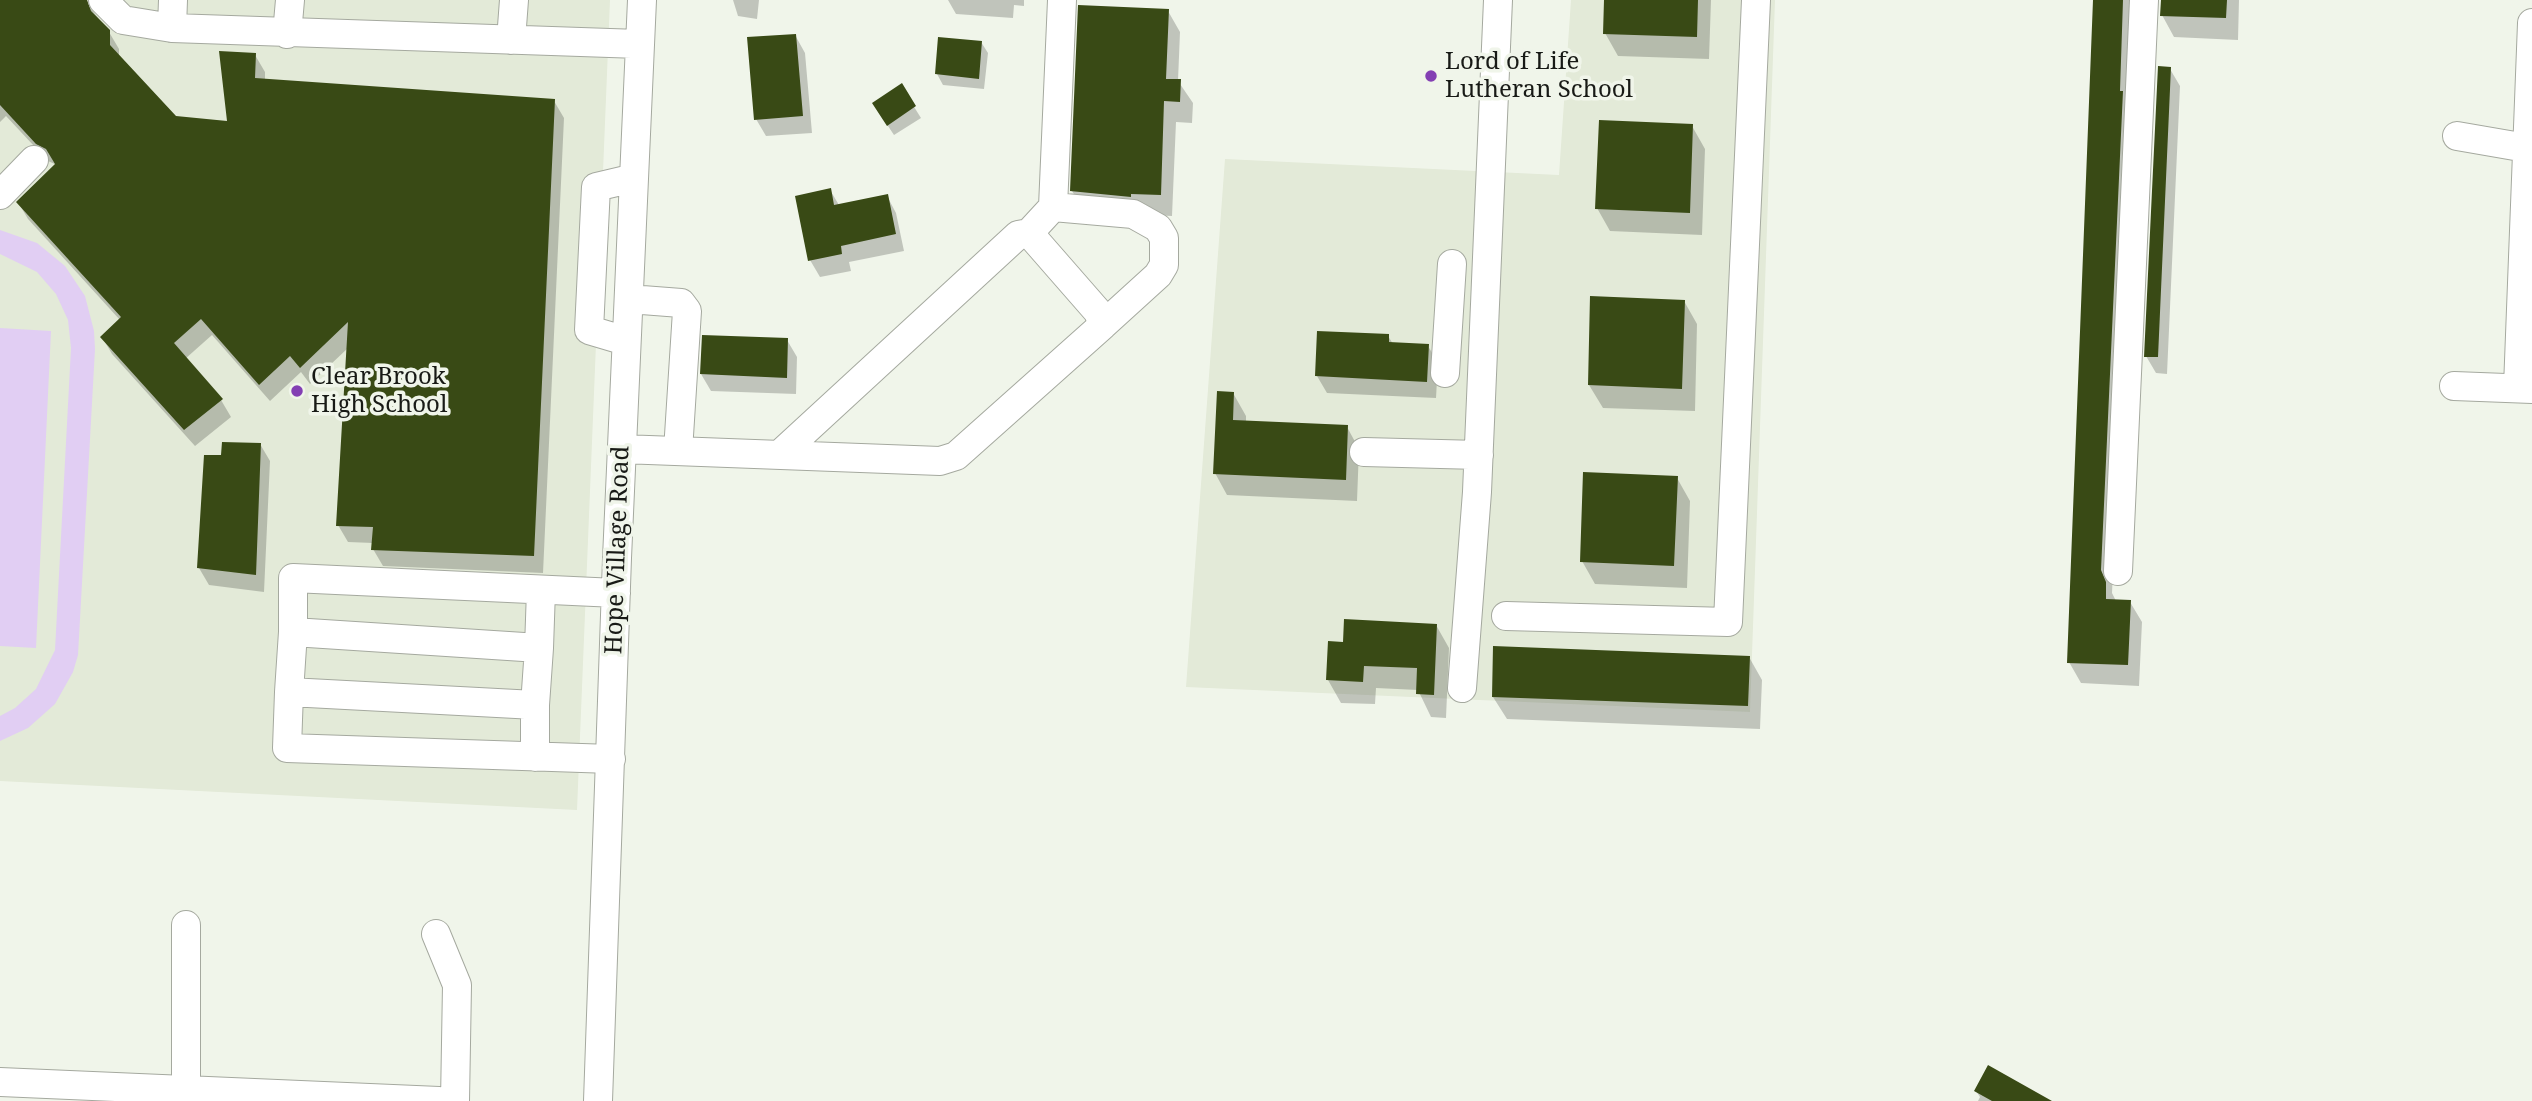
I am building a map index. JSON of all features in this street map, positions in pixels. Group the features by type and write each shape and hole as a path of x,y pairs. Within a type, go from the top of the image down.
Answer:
{"street":[{"path":"103,0 123,20 173,14 287,34 639,44"},
{"path":"287,34 290,0"},
{"path":"511,40 514,0"},
{"name":"Hope Village Road","path":"598,1101 626,341 642,0"},
{"path":"779,455 1018,235 1029,233 1053,207 1062,0"},
{"path":"1462,688 1479,455 1498,0"},
{"path":"1506,616 1728,622 1756,0"},
{"path":"2118,571 2144,0"},
{"path":"2454,386 2525,388 2532,23"},
{"path":"2457,136 2530,149"},
{"path":"0,195 34,160"},
{"path":"626,341 589,330 596,187 634,178"},
{"path":"622,449 940,461 956,456 1158,275 1164,265 1164,238 1158,228 1133,214 1053,207"},
{"path":"1029,233 1098,312 1103,325"},
{"path":"1452,264 1446,360 1483,347"},
{"path":"629,299 681,303 687,311 678,451"},
{"path":"1363,452 1479,455"},
{"path":"611,760 287,748 293,578 616,593"},
{"path":"535,757 541,590"},
{"path":"293,632 539,648"},
{"path":"289,692 536,705"},
{"path":"186,925 186,1090"},
{"path":"436,934 457,985 455,1101"},
{"path":"0,1082 439,1101"}],"shaded area":[{"name":"Clear Brook High School","path":"0,0 610,0 577,810 0,781"},
{"path":"1571,0 1775,0 1750,712 1186,687 1225,159 1559,175"},
{"path":"0,230 37,243 65,266 85,296 94,331 95,349 78,655 73,672 55,704 28,728 0,741 0,716 15,708 36,689 55,650 71,348 68,320 56,294 37,272 0,254"},
{"path":"0,328 51,331 36,648 0,646"}],"building":[{"path":"0,0 87,0 91,11 110,30 110,45 176,116 227,121 219,51 256,53 255,78 555,99 534,556 371,550 373,527 336,526 348,322 300,368 290,356 259,385 201,319 174,343 223,399 184,430 100,337 121,317 16,202 55,164 46,149 36,144 0,105"},
{"path":"1604,0 1698,0 1697,37 1603,34"},
{"path":"2093,0 2123,0 2120,91 2123,91 2101,570 2106,582 2106,599 2131,600 2128,665 2067,663"},
{"path":"2161,0 2227,0 2226,18 2160,16"},
{"path":"1078,5 1169,9 1166,79 1181,79 1180,102 1164,101 1161,195 1131,194 1131,197 1070,191"},
{"path":"796,34 803,116 754,120 747,37"},
{"path":"938,37 982,41 979,79 935,74"},
{"path":"2158,66 2171,67 2158,357 2144,357"},
{"path":"902,83 916,106 887,126 872,103"},
{"path":"1599,120 1693,124 1690,213 1595,209"},
{"path":"831,188 834,205 888,194 896,234 841,246 842,254 808,261 795,196"},
{"path":"1590,296 1685,300 1682,389 1588,385"},
{"path":"1317,331 1389,334 1389,342 1429,344 1427,382 1315,376"},
{"path":"702,335 788,338 787,378 700,374"},
{"path":"1217,391 1234,392 1233,420 1348,425 1346,480 1213,474"},
{"path":"222,442 261,443 256,575 197,568 204,455 221,455"},
{"path":"1583,472 1678,476 1674,566 1580,562"},
{"path":"1344,619 1437,624 1434,695 1416,694 1417,668 1364,666 1363,682 1326,680 1328,641 1343,642"},
{"path":"1493,646 1750,656 1748,706 1492,697"},
{"path":"1988,1065 2052,1101 1992,1101 1974,1091"}],"place":[{"name":"Lord of Life Lutheran School","path":"1431,76"},
{"name":"Clear Brook High School","path":"297,391"}]}
